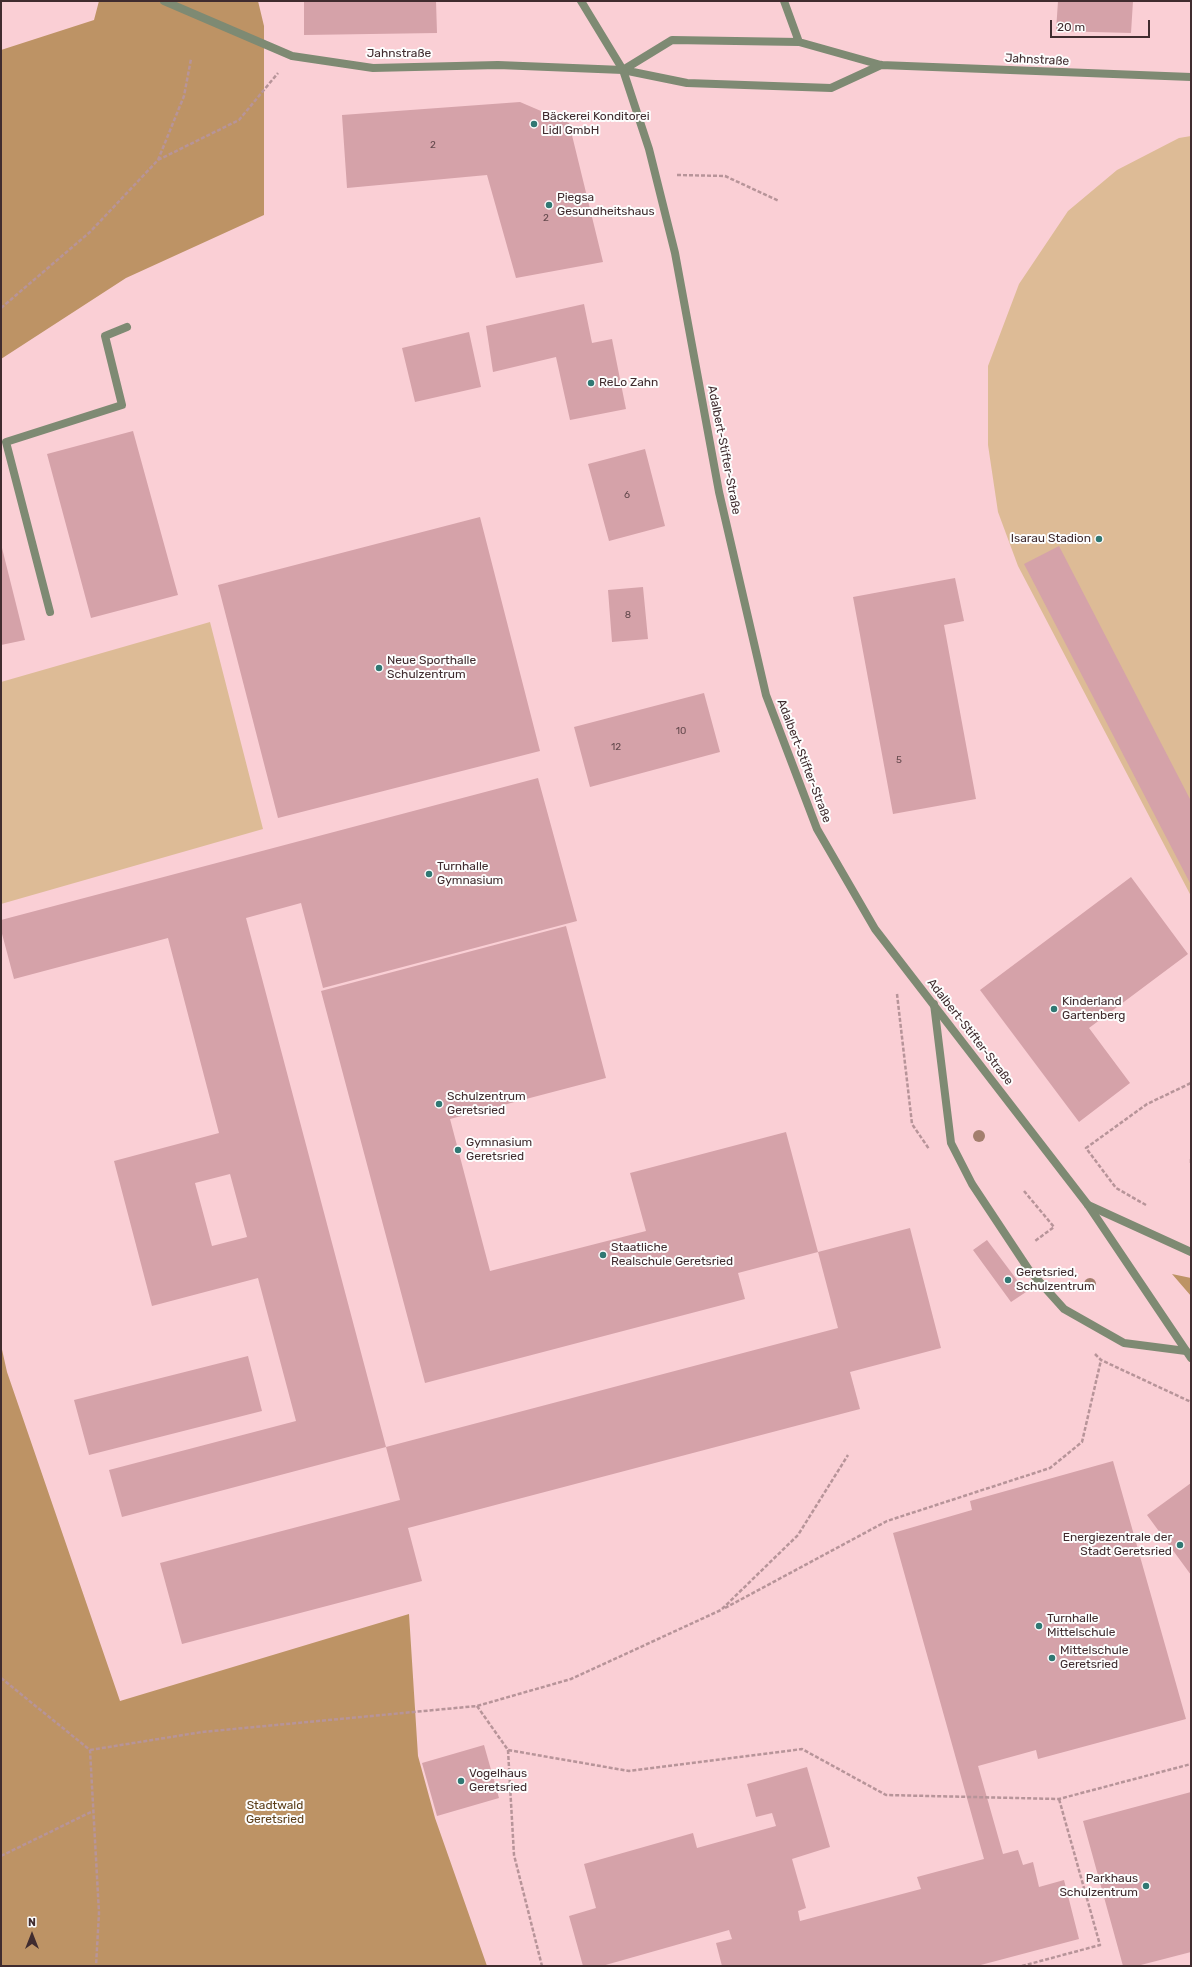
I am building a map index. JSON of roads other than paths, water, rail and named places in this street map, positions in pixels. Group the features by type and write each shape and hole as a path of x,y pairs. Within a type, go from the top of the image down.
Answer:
{"street":[{"name":"Jahnstraße","path":"164,1 292,56 373,68 498,65 623,70 687,83 831,88 881,65"},
{"name":"Adalbert-Stifter-Straße","path":"581,1 623,70 649,149 675,253 719,492 766,695 817,829 875,929 1088,1205 1188,1355"},
{"path":"784,1 799,42"},
{"name":"Jahnstraße","path":"623,70 672,40 799,42 881,65 1191,77"},
{"path":"50,612 6,442 122,405 105,336 127,327"},
{"path":"934,1004 951,1142 972,1184 1029,1270 1064,1309 1124,1343 1188,1355"},
{"path":"1088,1205 1191,1252"}],"place":[{"name":"Bäckerei Konditorei Lidl GmbH","path":"534,124"},
{"name":"Piegsa Gesundheitshaus","path":"549,205"},
{"name":"ReLo Zahn","path":"591,383"},
{"name":"Isarau Stadion","path":"1099,539"},
{"name":"Neue Sporthalle Schulzentrum","path":"379,668"},
{"name":"Turnhalle Gymnasium","path":"429,874"},
{"name":"Kinderland Gartenberg","path":"1054,1009"},
{"name":"Schulzentrum Geretsried","path":"439,1104"},
{"name":"Gymnasium Geretsried","path":"458,1150"},
{"name":"Staatliche Realschule Geretsried","path":"603,1255"},
{"name":"Geretsried, Schulzentrum","path":"1008,1280"},
{"name":"Energiezentrale der Stadt Geretsried","path":"1180,1545"},
{"name":"Turnhalle Mittelschule","path":"1039,1626"},
{"name":"Mittelschule Geretsried","path":"1052,1658"},
{"name":"Vogelhaus Geretsried","path":"461,1781"},
{"name":"Parkhaus Schulzentrum","path":"1146,1886"}],"park label":[{"name":"Stadtwald Geretsried","path":"275,1813"}]}
